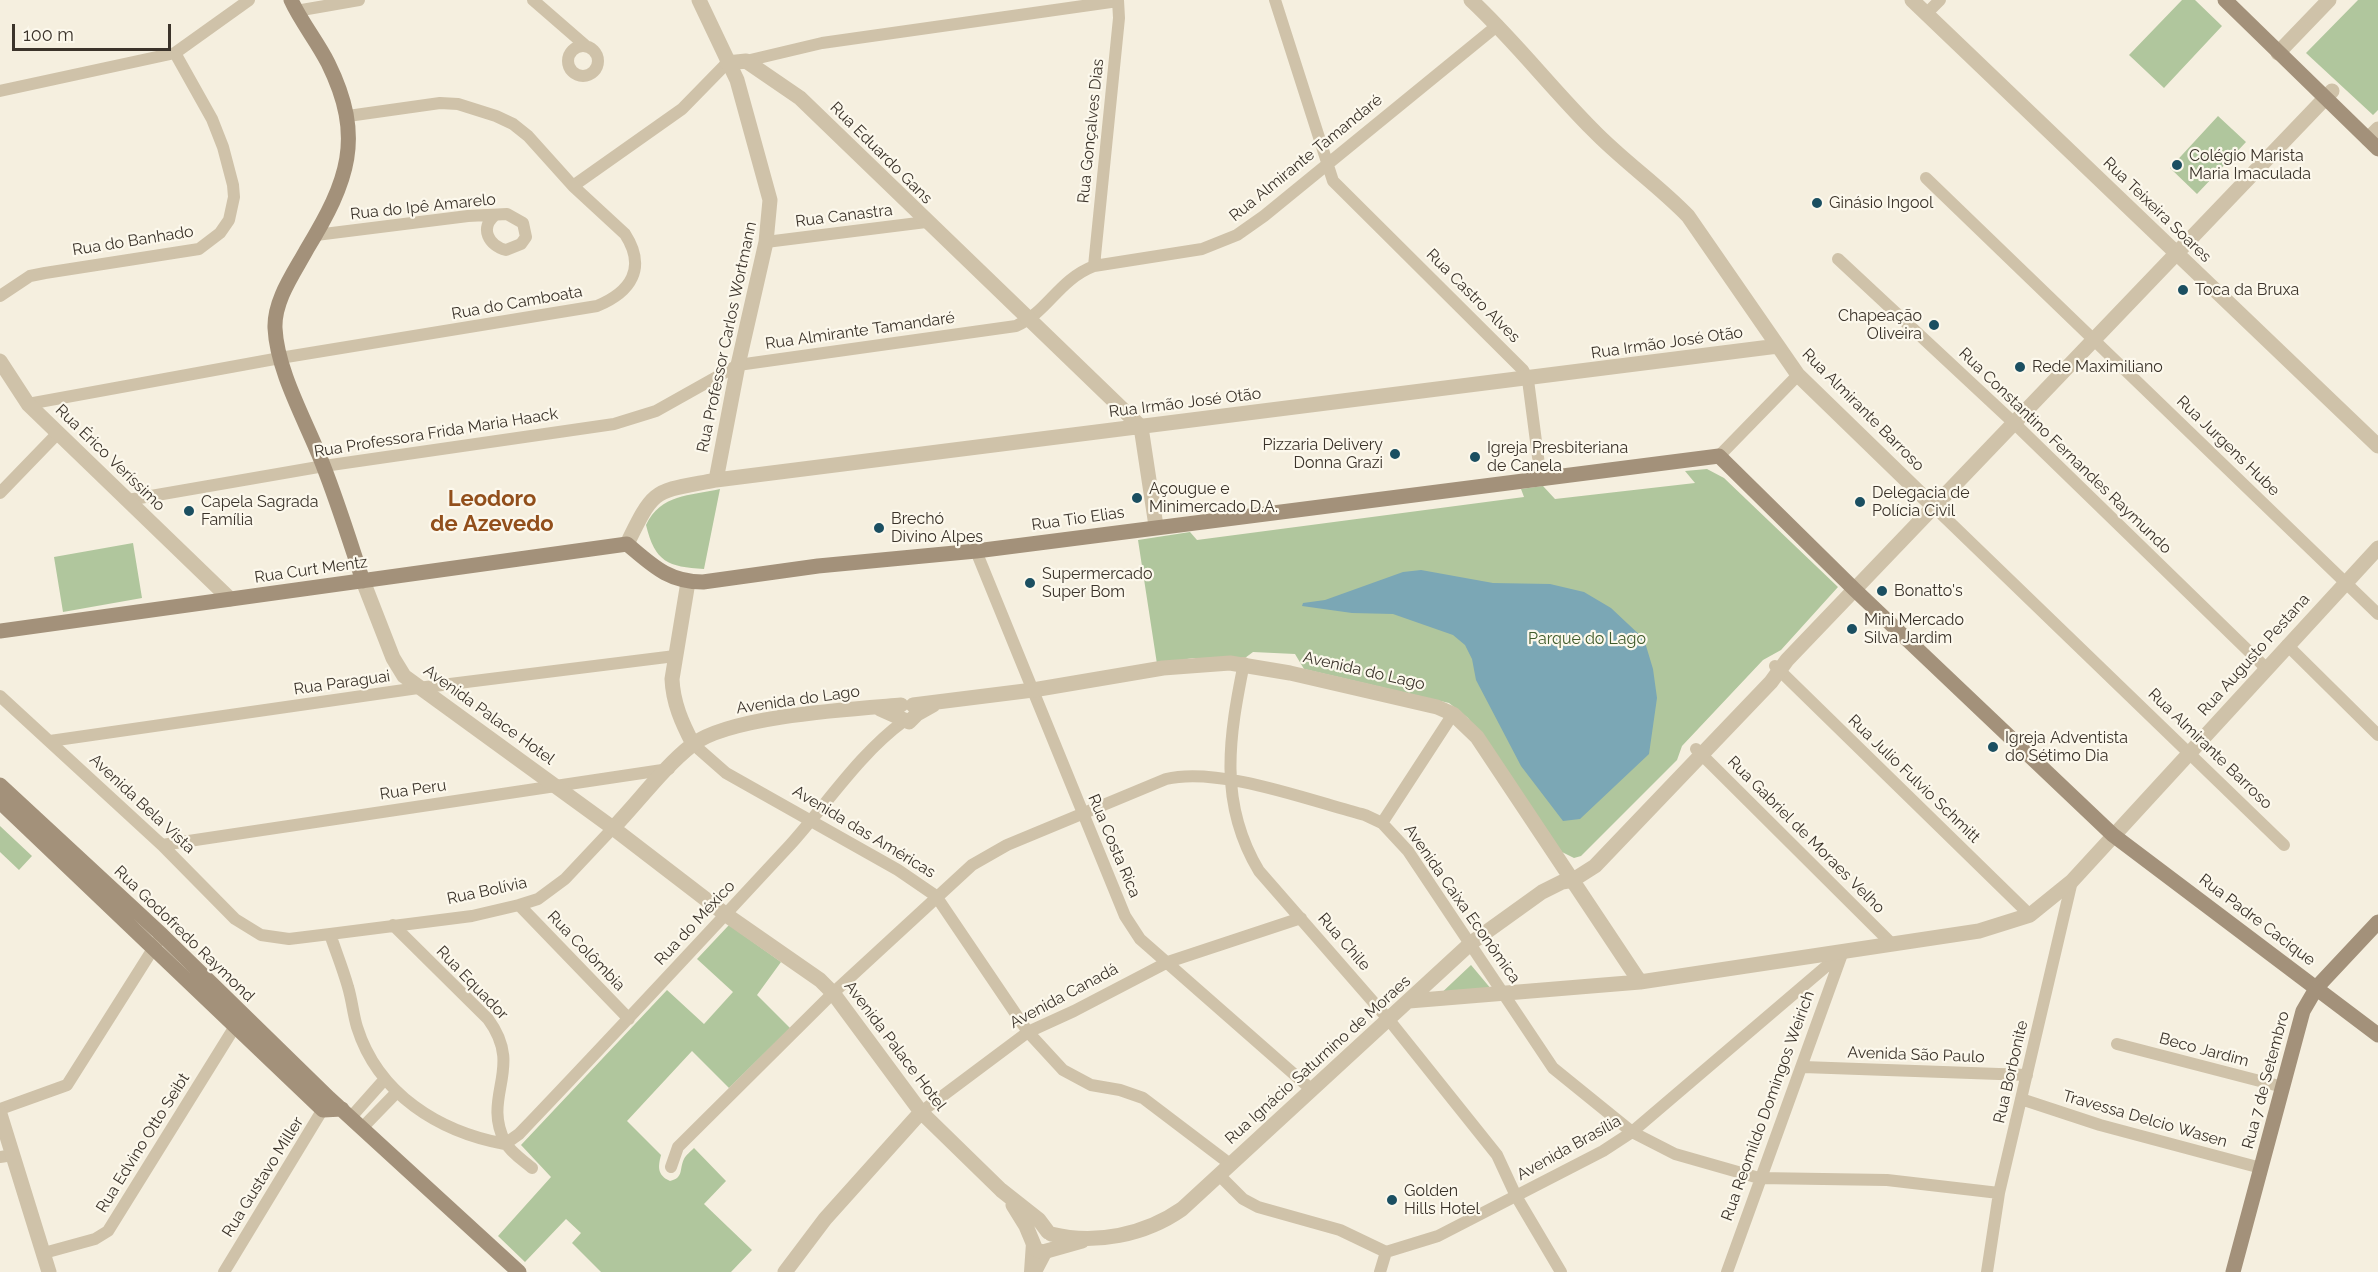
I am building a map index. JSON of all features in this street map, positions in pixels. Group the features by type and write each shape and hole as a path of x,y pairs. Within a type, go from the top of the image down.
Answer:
{"main road":[{"path":"2224,0 2375,136"},
{"path":"2239,0 2281,50"},
{"name":"Avenida Palace Hotel","path":"293,6 327,60 343,97 348,116 348,161 344,177 316,235 289,280 276,316 280,358 324,466 363,581"},
{"name":"Rua Tio Elias","path":"627,544 661,573 688,582 976,551 1156,526 1541,480 1719,456"},
{"name":"Rua Padre Cacique","path":"1719,456 1855,590 2113,835 2378,1035"},
{"name":"Rua Curt Mentz","path":"0,631 627,544"},
{"name":"Rua Godofredo Raymond","path":"0,785 326,1104 352,1118 519,1272"},
{"name":"Rua Godofredo Raymond","path":"0,802 158,941"},
{"name":"Rua 7 de Setembro","path":"2233,1272 2303,1011 2317,987 2378,922"}],"street":[{"path":"0,91 175,53 249,0"},
{"path":"293,6 359,0"},
{"path":"533,0 586,46"},
{"name":"Rua Professor Carlos Wortmann","path":"699,0 737,80 771,200 766,242 738,365 716,480"},
{"path":"573,186 682,109 727,63 746,61 822,42 1118,0"},
{"name":"Rua Gonçalves Dias","path":"1094,266 1119,18 1118,0"},
{"name":"Rua Castro Alves","path":"1275,0 1333,181 1507,354 1528,380"},
{"name":"Rua Almirante Barroso","path":"1471,0 1498,25 1593,131 1688,216 1798,375 2284,845"},
{"path":"1919,5 1940,0"},
{"path":"2281,50 2329,0"},
{"name":"Rua Teixeira Soares","path":"1919,5 2378,446"},
{"name":"Rua Almirante Tamandaré","path":"738,365 1005,328 1030,320 1069,279 1094,266 1218,243 1237,235 1264,216 1326,163 1498,25"},
{"name":"Rua do Banhado","path":"0,296 30,276 199,249 220,233 229,220 234,197 230,169 212,119 175,53"},
{"name":"Rua Eduardo Gans","path":"746,61 800,98 1141,427"},
{"name":"Rua Ignácio Saturnino de Moraes","path":"1032,1242 1038,1231 1049,1241 1088,1239 1152,1228 1182,1209 1471,943 1535,897 1568,879 1659,794 2329,95"},
{"name":"Rua do Camboata","path":"28,404 280,358 514,321 608,301 628,286 635,269 635,252 625,234 573,186 546,155 513,124 478,109 440,103 348,116"},
{"name":"Rua Jurgens Hube","path":"1926,178 2378,614"},
{"name":"Rua do Ipê Amarelo","path":"316,235 495,215 513,216 523,223 526,230 521,244 514,249 498,248 490,243 487,225 495,215"},
{"name":"Rua Canastra","path":"766,242 926,222"},
{"name":"Rua Constantino Fernandes Raymundo","path":"1839,260 2014,423 2266,668"},
{"name":"Rua Irmão José Otão","path":"627,544 642,513 657,494 716,480 1528,380 1778,346"},
{"name":"Rua Érico Veríssimo","path":"0,361 28,404 230,599"},
{"name":"Rua Professora Frida Maria Haack","path":"128,500 324,466 614,424 656,411 738,365"},
{"path":"1719,456 1798,375"},
{"path":"1528,380 1541,480"},
{"path":"1141,427 1156,526"},
{"path":"0,494 58,433"},
{"name":"Rua Augusto Pestana","path":"2030,915 2072,881 2286,645 2378,548"},
{"name":"Rua Costa Rica","path":"976,551 1125,916 1140,939 1312,1090"},
{"name":"Avenida Palace Hotel","path":"363,581 393,658 404,676 556,785 725,914 820,980 833,993 921,1112 1001,1190 1040,1220 1049,1241"},
{"name":"Avenida das Américas","path":"688,582 675,656 673,695 682,723 693,744 726,773 898,870 936,896 1028,1032 1063,1070 1091,1085 1120,1090 1143,1098 1230,1164"},
{"path":"2286,645 2378,735"},
{"name":"Rua Paraguai","path":"50,741 418,688 675,656"},
{"name":"Avenida do Lago","path":"693,744 718,730 746,723 900,712 941,700 1033,690 1184,666 1244,663 1437,707 1453,714 1477,737 1568,879 1640,982"},
{"name":"Rua Chile","path":"1244,663 1230,737 1230,780 1236,813 1250,856 1259,871 1389,1020 1497,1155 1516,1196 1561,1272"},
{"name":"Rua Julio Fulvio Schmitt","path":"1781,666 2030,915"},
{"name":"Avenida Bela Vista","path":"0,696 162,844 235,919 261,935"},
{"name":"Rua do México","path":"506,1144 519,1134 628,1019 812,820 900,712"},
{"path":"1382,823 1453,714"},
{"name":"Rua Bolívia","path":"261,935 289,939 472,916 538,899 565,879 693,744"},
{"name":"Rua Gabriel de Moraes Velho","path":"1699,752 1893,945"},
{"name":"Rua Peru","path":"162,844 669,769"},
{"name":"Avenida Caixa Econômica","path":"671,1167 678,1147 833,993 972,865 988,855 1166,779 1192,775 1230,780 1365,815 1382,823 1408,851 1553,1068 1632,1132 1675,1154 1759,1178 1887,1180 1999,1193"},
{"name":"Rua Borbonite","path":"1987,1272 1999,1193 2072,881"},
{"name":"Rua Colômbia","path":"519,905 628,1019"},
{"path":"1409,1001 1640,982 1979,931 2030,915"},
{"name":"Avenida Canadá","path":"785,1272 825,1219 921,1112 1028,1032 1168,962 1301,918"},
{"name":"Rua Equador","path":"393,925 488,1019 497,1032 503,1045 504,1059 497,1108 506,1144"},
{"path":"330,934 349,988 357,1027 384,1080 409,1105 442,1123 506,1144 532,1168"},
{"path":"0,1109 67,1085 158,941"},
{"name":"Rua Reomildo Domingos Weirich","path":"1727,1272 1759,1178 1803,1067 1820,1010 1843,952"},
{"name":"Avenida Brasília","path":"1386,1252 1438,1236 1632,1132 1843,952"},
{"name":"Rua Edvino Otto Seibt","path":"44,1253 95,1239 108,1231 239,1021"},
{"name":"Beco Jardim","path":"2117,1044 2283,1088"},
{"name":"Avenida São Paulo","path":"1803,1067 2027,1076"},
{"path":"352,1118 384,1080"},
{"path":"352,1118 396,1093"},
{"name":"Travessa Delcio Wasen","path":"2021,1099 2100,1125 2261,1168"},
{"name":"Rua Gustavo Miller","path":"224,1272 326,1104"},
{"path":"0,1114 6,1156 50,1272"},
{"path":"1219,1175 1244,1199 1258,1207 1340,1230 1386,1252 1380,1272"},
{"name":"Avenida Palace Hotel","path":"1001,1190 1021,1216 1032,1242"},
{"path":"1036,1272 1049,1241"},
{"path":"1030,1272 1032,1242"}],"green space":[{"path":"2182,0 2195,0 2222,26 2164,88 2129,55"},
{"path":"2358,0 2378,0 2378,110 2373,115 2306,53"},
{"path":"2218,116 2246,142 2197,194 2170,168"},
{"name":"Parque do Lago","path":"1707,469 1724,478 1838,587 1781,650 1763,660 1682,746 1677,760 1581,856 1574,858 1562,852 1468,718 1449,703 1304,669 1295,654 1253,652 1245,658 1193,658 1157,664 1138,540 1190,532 1197,540 1524,497 1521,489 1543,486 1555,499 1695,483 1685,471"},
{"path":"720,489 704,569 672,564 659,555 646,525 652,515 660,507 677,498"},
{"path":"133,543 142,598 63,612 54,557"},
{"path":"0,826 32,856 19,870 0,852"},
{"path":"729,925 781,962 757,995 790,1028 729,1088 692,1051 627,1121 661,1155 660,1170 666,1179 670,1181 677,1178 684,1159 694,1148 726,1181 704,1204 752,1250 731,1272 601,1272 572,1243 581,1233 566,1219 525,1262 498,1236 551,1177 521,1145 667,990 704,1024 733,992 697,959"},
{"path":"1471,965 1492,990 1436,998"}],"water":[{"name":"Parque do Lago","path":"1421,570 1493,583 1550,584 1584,592 1611,608 1644,639 1653,669 1657,698 1649,754 1580,819 1563,821 1521,766 1476,680 1472,659 1465,645 1453,635 1393,614 1352,613 1302,606 1303,603 1325,600 1403,572"}],"place":[{"name":"Colégio Marista Maria Imaculada","path":"2177,165"},
{"name":"Ginásio Ingool","path":"1817,203"},
{"name":"Toca da Bruxa","path":"2183,290"},
{"name":"Chapeação Oliveira","path":"1934,325"},
{"name":"Rede Maximiliano","path":"2020,367"},
{"name":"Pizzaria Delivery Donna Grazi","path":"1395,454"},
{"name":"Igreja Presbiteriana de Canela","path":"1475,457"},
{"name":"Açougue e Minimercado D.A.","path":"1137,498"},
{"name":"Delegacia de Polícia Civil","path":"1860,502"},
{"name":"Capela Sagrada Família","path":"189,511"},
{"name":"Brechó Divino Alpes","path":"879,528"},
{"name":"Supermercado Super Bom","path":"1030,583"},
{"name":"Bonatto's","path":"1882,591"},
{"name":"Mini Mercado Silva Jardim","path":"1852,629"},
{"name":"Igreja Adventista do Sétimo Dia","path":"1993,747"},
{"name":"Golden Hills Hotel","path":"1392,1200"}],"district":[{"name":"Leodoro de Azevedo","path":"492,512"}]}
